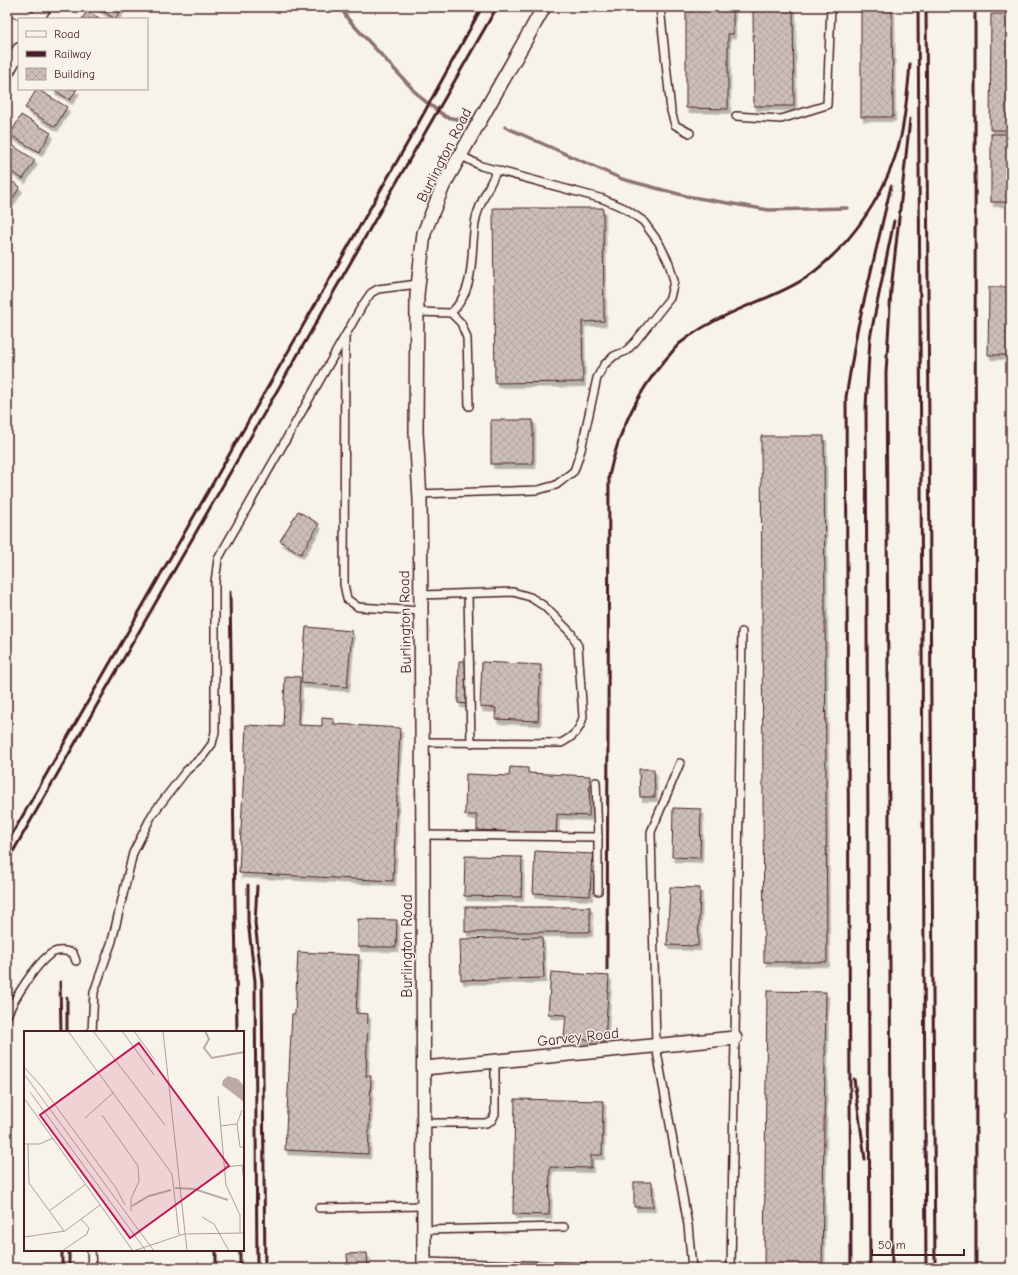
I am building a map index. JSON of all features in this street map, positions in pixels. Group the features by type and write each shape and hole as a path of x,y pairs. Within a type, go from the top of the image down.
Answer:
{"street":[{"path":"11,7 28,18"},
{"path":"38,18 44,7"},
{"name":"Burlington Road","path":"424,1265 421,611 419,494 416,432 418,284 424,233 443,186 544,7"},
{"path":"7,72 18,52"},
{"name":"Garvey Road","path":"424,1068 735,1038"}],"lane":[{"path":"660,7 671,111 675,125 690,133"},
{"path":"736,116 781,119 827,105 831,7"},
{"path":"419,494 538,490 556,485 574,471 582,450 597,378 604,365 614,356 626,351 635,342 670,298 674,281 669,263 659,243 643,221 624,208 603,199 481,166 460,155"},
{"path":"451,313 462,300 469,286 476,217 497,170"},
{"path":"92,1031 94,992 112,941 133,853 152,815 186,771 203,756 212,744 216,732 215,582 218,559 345,335 371,294 378,289 418,284"},
{"path":"417,312 451,313 461,324 468,338 469,406"},
{"path":"345,335 344,584 348,598 358,607 421,611"},
{"path":"420,595 512,592 530,597 544,606 572,633 578,646 583,717 577,732 561,743 422,742"},
{"path":"468,594 471,743"},
{"path":"730,1268 742,632"},
{"path":"680,763 651,832 656,1046 688,1225 692,1268"},
{"path":"596,782 598,891"},
{"path":"423,835 598,837"},
{"path":"7,1016 12,1004 27,981 52,953 63,950 73,953 76,961"},
{"path":"424,1122 486,1123 492,1120 495,1114 495,1061"},
{"path":"319,1208 424,1206"},
{"path":"424,1230 564,1227"},
{"path":"91,1251 92,1268"},
{"path":"424,1265 584,1267"}],"building":[{"path":"96,7 122,7 116,18"},
{"path":"686,7 733,7 733,34 728,34 728,109 686,108"},
{"path":"753,7 793,7 794,106 754,106"},
{"path":"861,7 892,7 893,117 861,117"},
{"path":"87,11 99,18 83,18"},
{"path":"991,14 1010,14 1011,130 990,130"},
{"path":"36,90 67,107 55,127 25,108"},
{"path":"54,90 76,90 70,100"},
{"path":"21,115 51,133 39,152 10,135"},
{"path":"991,134 1011,134 1011,202 991,202"},
{"path":"7,142 35,160 23,179 7,169"},
{"path":"7,178 20,187 8,206 7,206"},
{"path":"493,208 603,208 604,321 582,322 583,382 495,383"},
{"path":"989,287 1011,287 1011,355 988,355"},
{"path":"491,420 533,420 533,464 491,464"},
{"path":"761,436 824,436 827,962 764,962"},
{"path":"298,511 319,524 301,554 280,541"},
{"path":"306,627 352,631 347,687 301,683"},
{"path":"459,661 469,661 467,704 458,703"},
{"path":"482,662 541,665 538,721 495,719 496,708 480,707"},
{"path":"285,676 300,677 298,725 322,726 322,718 334,719 334,724 400,728 393,881 239,873 246,725 283,727"},
{"path":"510,767 528,768 528,773 590,776 589,816 557,814 556,834 477,830 477,815 465,815 466,774 509,776"},
{"path":"639,769 654,769 655,797 640,797"},
{"path":"673,808 701,809 700,858 672,857"},
{"path":"535,851 592,854 590,896 533,893"},
{"path":"465,856 522,857 521,897 464,896"},
{"path":"670,887 700,888 698,946 667,945"},
{"path":"465,907 590,907 590,932 465,932"},
{"path":"358,919 397,920 396,947 358,947"},
{"path":"542,937 544,978 461,980 460,939"},
{"path":"298,952 359,955 356,1013 368,1014 366,1076 371,1076 368,1154 285,1150 292,1014 295,1014"},
{"path":"551,972 609,976 605,1041 564,1038 566,1015 548,1014"},
{"path":"767,991 826,992 822,1268 764,1268"},
{"path":"515,1099 603,1101 602,1155 591,1155 591,1168 550,1167 549,1215 513,1214"},
{"path":"634,1182 652,1182 653,1207 634,1207"},
{"path":"367,1253 368,1268 348,1268 347,1254"}],"waterway":[{"path":"340,7 348,19 421,98 446,117 468,121"},
{"path":"505,127 622,179 686,196 769,210 847,208"}],"railway":[{"path":"7,843 408,142 482,7"},
{"path":"7,862 497,7"},
{"path":"918,7 926,1268"},
{"path":"926,7 935,1268"},
{"path":"975,7 976,1268"},
{"path":"607,970 609,476 623,429 637,400 646,386 679,344 697,331 717,320 798,283 824,264 854,232 878,196 895,156 901,136 904,118 910,64"},
{"path":"892,1268 886,373 891,290 910,119"},
{"path":"851,1268 846,397 857,331 891,186"},
{"path":"870,1268 866,407 870,338 894,221"},
{"path":"230,592 237,1031"},
{"path":"248,885 248,921 255,981 257,1268"},
{"path":"257,886 255,923 262,982 265,1268"},
{"path":"60,982 61,1031"},
{"path":"67,998 67,1031"},
{"path":"854,1079 865,1159"},
{"path":"62,1251 62,1268"},
{"path":"69,1251 69,1268"},
{"path":"216,1251 216,1268"},
{"path":"240,1251 240,1268"}]}
